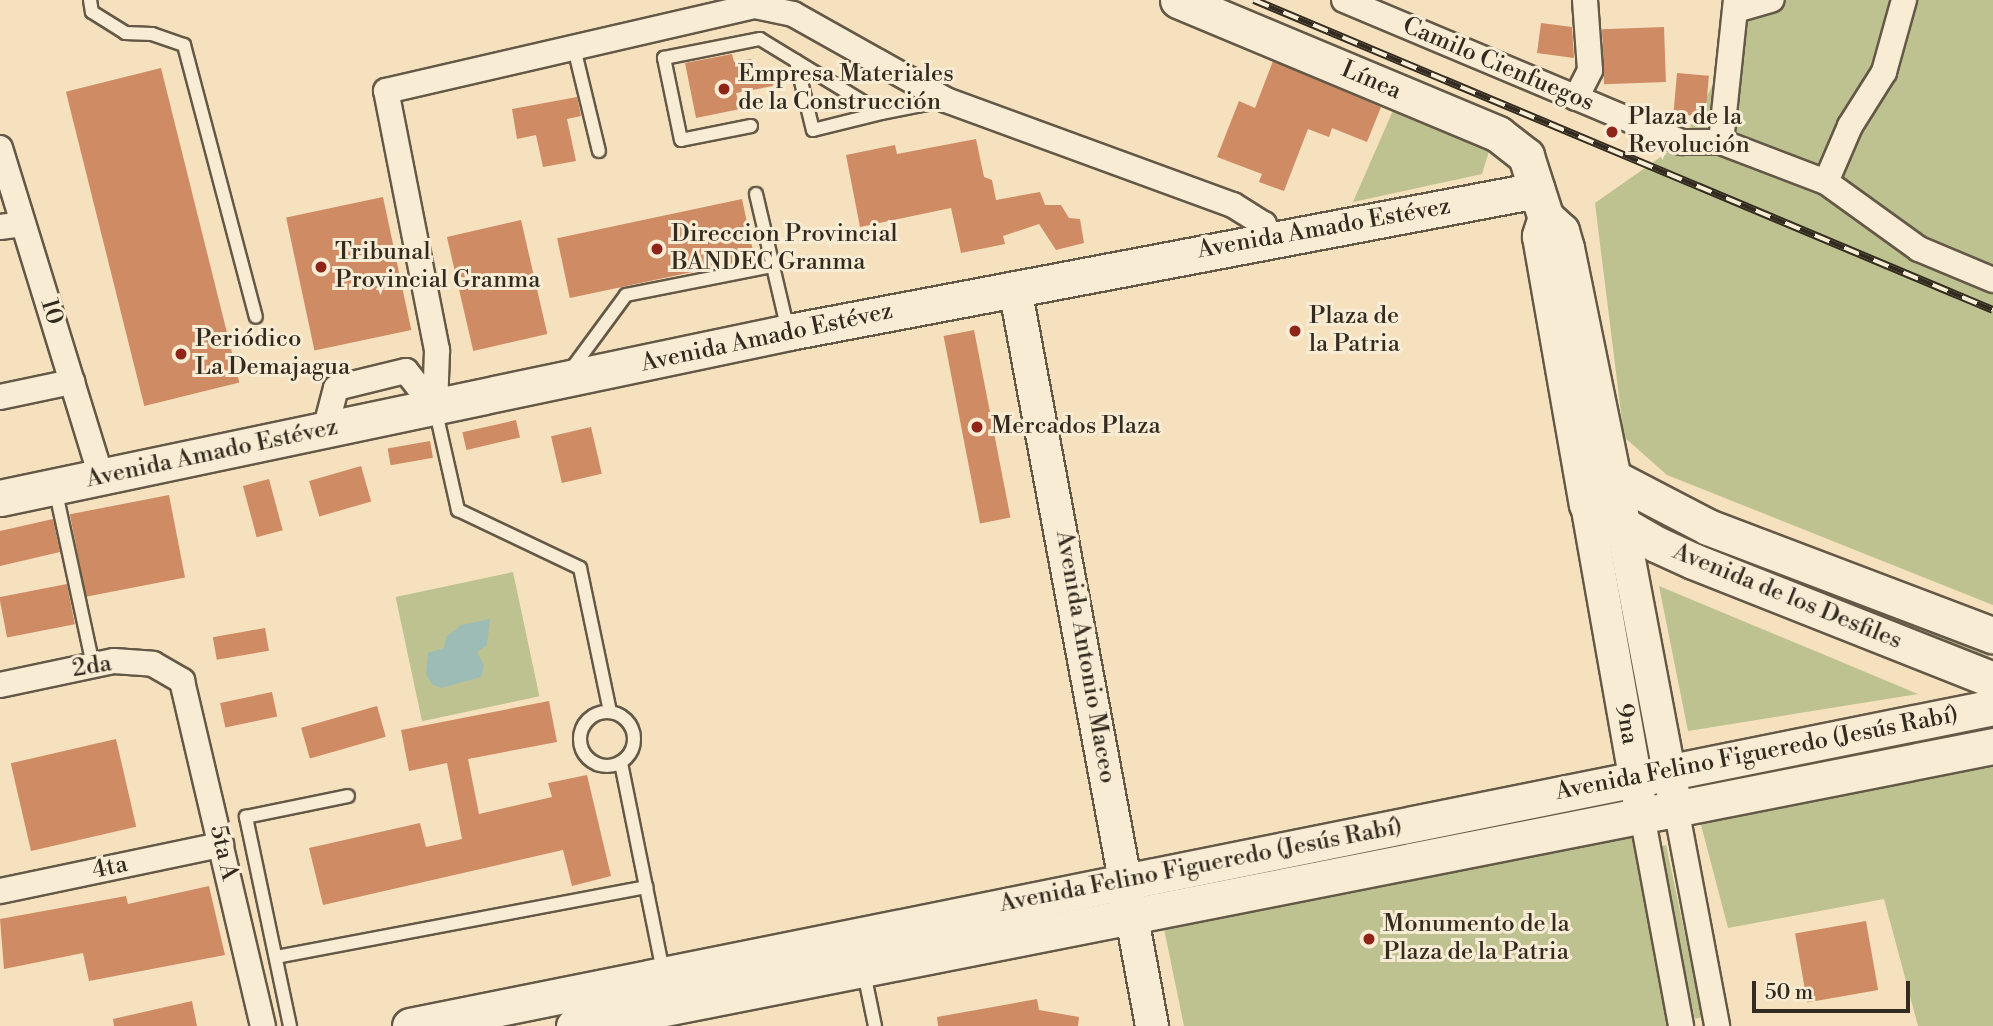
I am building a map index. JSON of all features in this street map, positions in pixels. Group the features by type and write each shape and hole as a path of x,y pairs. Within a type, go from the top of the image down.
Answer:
{"main road":[{"name":"Línea","path":"1178,0 1498,134 1526,156 1542,204"},
{"name":"Avenida Amado Estévez","path":"0,498 789,332 1267,237 1542,204"},
{"path":"1542,204 1561,231 1566,248 1622,523"},
{"path":"1542,204 1540,236 1587,504"},
{"name":"Avenida de los Desfiles","path":"1614,478 1708,527 1993,635"},
{"name":"Avenida de los Desfiles","path":"1587,504 1693,561 1993,680"},
{"name":"Avenida Felino Figueredo (Jesús Rabí)","path":"591,1016 663,975 1993,707"},
{"name":"Avenida Felino Figueredo (Jesús Rabí)","path":"410,1026 591,1016 863,969 1993,746"}],"street":[{"name":"Camilo Cienfuegos","path":"1344,0 1682,142 1721,142 1826,182 1919,249 1993,280"},
{"path":"1576,98 1590,70 1585,0"},
{"path":"1721,142 1736,5 1772,0"},
{"path":"1826,182 1850,126 1884,72 1904,0"},
{"path":"435,408 437,350 386,91 755,6 793,14 946,100 1233,205 1264,224 1267,237"},
{"name":"10","path":"0,148 12,225 72,382 101,476"},
{"name":"Avenida Antonio Maceo","path":"1015,288 1152,1026"},
{"path":"0,397 72,382"},
{"name":"9na","path":"1587,504 1681,1026"},
{"name":"9na","path":"1622,523 1676,808"},
{"name":"2da","path":"0,685 93,665 153,664 182,681"},
{"name":"5ta A","path":"182,681 263,1026"},
{"path":"1676,808 1717,1026"},
{"name":"4ta","path":"0,891 220,845"}],"lane":[{"path":"90,0 92,12 125,33 152,34 184,46 256,317"},
{"path":"751,126 681,140 664,58 760,38 881,113"},
{"path":"574,48 598,151"},
{"path":"796,61 813,130 946,100"},
{"path":"756,194 789,332"},
{"path":"563,380 625,295 773,266"},
{"path":"435,408 458,510 580,568 610,712"},
{"path":"54,486 93,665"},
{"path":"610,712 626,719 634,734 632,752 621,763 593,763 581,749 585,723 610,712"},
{"path":"621,763 663,975"},
{"path":"290,1026 246,817 348,796"},
{"path":"276,957 646,887"},
{"path":"863,969 875,1026"}],"green space":[{"path":"1743,0 1993,0 1993,605 1667,475 1624,437 1595,203 1682,142 1721,70"},
{"path":"1395,106 1484,142 1489,151 1482,174 1353,202"},
{"path":"1720,545 1990,651 1987,663 1713,558"},
{"path":"513,572 539,696 422,721 396,597"},
{"path":"1659,586 1918,694 1688,731"},
{"path":"1993,767 1993,1026 1918,1026 1884,899 1728,928 1700,821"},
{"path":"1631,825 1672,1026 1184,1026 1162,919"},
{"path":"1666,845 1703,1017 1695,1019 1658,847"}],"water":[{"path":"490,619 487,645 477,652 484,665 481,677 441,688 432,684 426,674 428,653 444,648 446,637 461,625"}],"building":[{"path":"1541,23 1572,27 1574,58 1537,53"},
{"path":"1664,27 1666,82 1604,84 1602,29"},
{"name":"Empresa Materiales de la Construcción","path":"732,54 734,62 751,59 754,72 774,68 778,85 736,93 740,109 696,118 685,63"},
{"path":"1273,61 1381,107 1367,142 1332,128 1329,137 1308,129 1284,191 1259,182 1262,174 1217,157 1239,101 1255,108"},
{"path":"161,68 239,382 144,406 66,92"},
{"path":"1677,73 1709,76 1705,117 1673,114"},
{"path":"577,97 581,116 567,119 576,161 543,167 536,135 517,139 512,109"},
{"path":"976,139 984,177 992,180 996,200 1040,192 1045,205 1061,205 1069,218 1080,219 1084,243 1056,250 1039,224 1003,236 1005,244 961,253 951,208 860,227 846,155 895,145 897,154"},
{"name":"Tribunal Provincial Granma","path":"383,197 411,330 314,351 286,218"},
{"name":"Direccion Provincial BANDEC Granma","path":"742,199 755,259 570,298 557,238"},
{"path":"521,220 547,334 473,351 447,237"},
{"name":"Mercados Plaza","path":"974,330 1010,517 980,523 944,336"},
{"path":"516,420 520,438 466,450 462,432"},
{"path":"591,427 602,474 562,483 551,436"},
{"path":"430,441 433,458 391,465 388,448"},
{"path":"361,466 371,502 319,516 309,481"},
{"path":"269,479 283,530 257,537 243,486"},
{"path":"169,495 185,577 86,597 70,514"},
{"path":"53,519 60,552 0,566 0,531"},
{"path":"67,584 75,624 7,637 0,597"},
{"path":"265,628 269,651 217,660 213,637"},
{"path":"272,692 277,716 225,727 220,703"},
{"path":"549,701 557,742 468,759 479,814 552,797 548,783 587,775 611,876 572,886 563,850 323,905 309,848 420,823 426,847 462,839 447,763 409,771 401,730"},
{"path":"377,706 386,737 310,759 301,728"},
{"path":"116,739 136,827 31,851 11,763"},
{"path":"209,886 225,955 89,981 83,953 4,969 0,919 126,896 128,904"},
{"path":"1866,921 1878,990 1807,1002 1795,934"},
{"path":"1037,999 1039,1010 1079,1017 1078,1026 938,1026 937,1017"},
{"path":"192,1001 197,1026 114,1026 113,1019"}],"railway":[{"path":"1254,0 1993,310"}],"place":[{"name":"Empresa Materiales de la Construcción","path":"724,89"},
{"name":"Plaza de la Revolución","path":"1612,132"},
{"name":"Direccion Provincial BANDEC Granma","path":"657,249"},
{"name":"Tribunal Provincial Granma","path":"321,267"},
{"name":"Plaza de la Patria","path":"1295,331"},
{"name":"Periódico La Demajagua","path":"181,354"},
{"name":"Mercados Plaza","path":"977,427"},
{"name":"Monumento de la Plaza de la Patria","path":"1369,939"}]}
